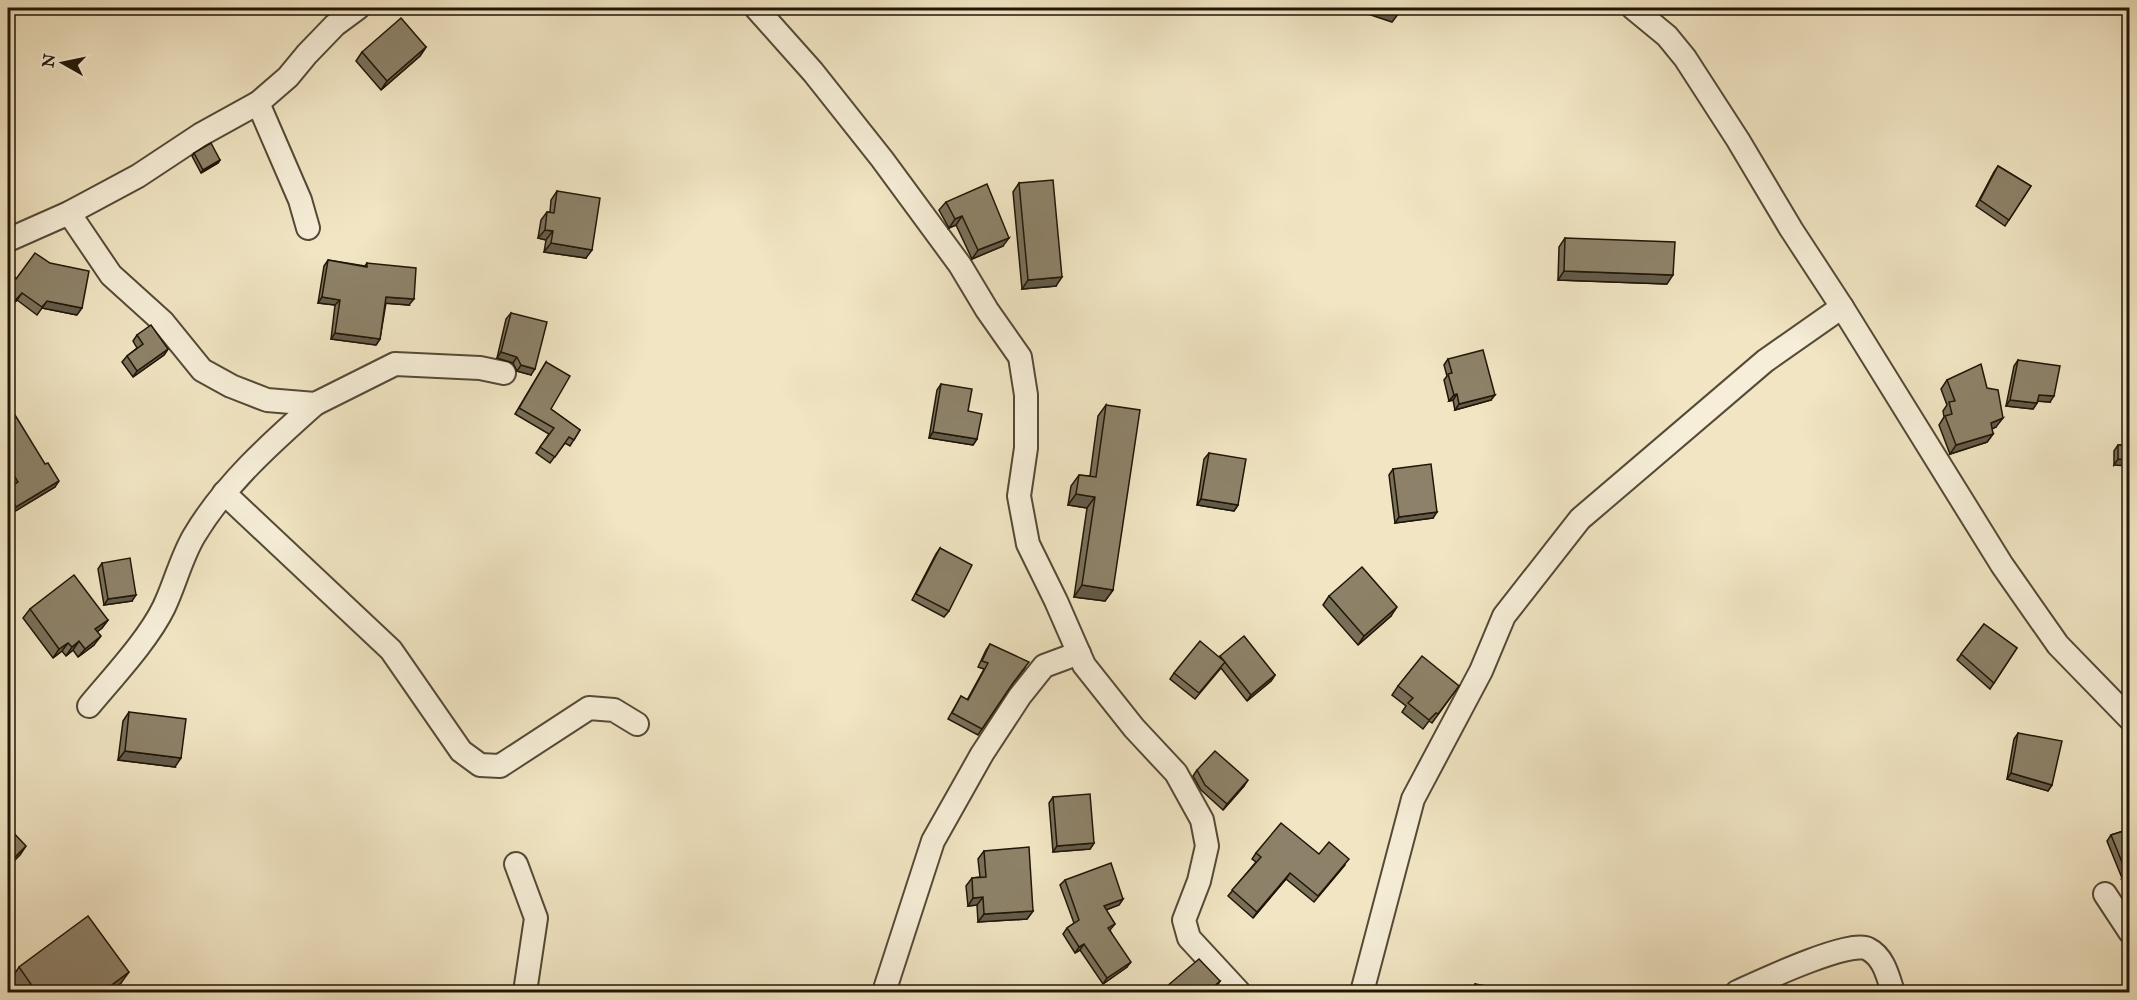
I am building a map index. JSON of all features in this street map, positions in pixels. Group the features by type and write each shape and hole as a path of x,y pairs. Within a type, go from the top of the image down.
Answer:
{"street":[{"path":"8,240 69,213 138,176 200,135 258,103 288,77 335,26 358,8"},
{"path":"756,8 813,72 882,159 960,265 987,310 1020,357 1026,395 1026,448 1019,496 1028,544 1084,665 1134,728 1176,773 1203,820 1207,846 1199,881 1184,920 1189,938 1239,993"},
{"path":"1633,8 1667,36 1685,58 2002,565 2058,645 2130,719"},
{"path":"258,103 300,200 308,228"},
{"path":"69,213 111,274 163,322 202,370 231,386 267,400 315,404"},
{"path":"1362,993 1413,799 1481,671 1504,616 1580,519 1765,361 1842,307"},
{"path":"89,706 133,653 163,609 194,537 224,493 268,447 315,404 395,364 480,368 504,373"},
{"path":"224,493 391,650 461,751 480,765 500,766 589,708 614,710 637,724"},
{"path":"884,993 933,841 982,754 1020,696 1044,666 1079,653"},
{"path":"516,864 536,918 525,993"},
{"path":"2106,894 2130,932"},
{"path":"1737,993 1820,958 1857,946 1869,949 1882,961 1893,993"}],"building":[{"path":"1382,8 1401,8 1399,13"},
{"path":"401,18 426,47 387,81 362,52"},
{"path":"211,143 220,160 203,170 194,153"},
{"path":"1998,166 2031,186 2009,220 1980,200"},
{"path":"1053,180 1062,277 1028,280 1019,183"},
{"path":"987,184 1009,238 978,250 962,216 955,219 946,202"},
{"path":"557,191 600,198 592,250 551,243 553,231 545,230 547,212 554,213"},
{"path":"1565,238 1675,242 1673,275 1564,271"},
{"path":"35,253 50,263 89,271 82,308 47,301 42,307 22,293 8,308 8,268 16,279"},
{"path":"328,260 367,267 367,263 416,268 414,299 386,297 380,339 335,333 340,300 322,297"},
{"path":"511,313 547,322 535,369 521,365 517,357 501,352"},
{"path":"151,325 168,349 137,371 127,356 143,344 137,335"},
{"path":"1483,350 1495,395 1459,404 1448,374 1452,373 1448,359"},
{"path":"2018,360 2060,366 2054,396 2039,395 2037,403 2010,400"},
{"path":"546,362 570,376 551,409 580,430 574,440 569,437 555,457 540,447 554,428 519,408"},
{"path":"1981,364 1987,388 1998,390 2003,418 1991,423 1993,434 1956,445 1945,416 1952,414 1949,402 1955,401 1947,380"},
{"path":"941,384 972,389 968,411 982,414 977,439 933,432"},
{"path":"1106,405 1140,410 1113,590 1082,585 1095,497 1076,494 1079,475 1096,477"},
{"path":"15,415 45,464 48,463 59,481 16,507 8,492 8,488 18,482 8,465 8,419"},
{"path":"2118,445 2130,445 2130,460 2118,459"},
{"path":"1209,453 1246,459 1238,505 1201,499"},
{"path":"1431,464 1437,512 1399,517 1393,469"},
{"path":"940,548 972,565 949,611 916,594"},
{"path":"130,558 136,595 108,599 102,563"},
{"path":"1362,567 1397,607 1364,636 1329,596"},
{"path":"74,575 108,620 95,629 101,636 85,649 79,641 72,647 68,643 59,649 30,609"},
{"path":"1984,624 2017,648 1994,683 1961,654"},
{"path":"1244,636 1275,675 1251,695 1220,656"},
{"path":"1200,641 1225,662 1199,693 1174,673"},
{"path":"990,644 1029,662 982,729 952,713 961,696 968,700 988,663 982,661"},
{"path":"1422,656 1459,686 1438,714 1436,713 1429,720 1408,703 1413,698 1398,686"},
{"path":"129,712 186,719 181,758 125,751"},
{"path":"2018,733 2062,741 2052,785 2011,773"},
{"path":"1215,751 1248,780 1227,804 1205,785 1197,770"},
{"path":"1090,794 1094,843 1057,846 1053,797"},
{"path":"1281,823 1319,854 1329,842 1349,859 1318,896 1290,873 1257,912 1232,890 1261,857 1256,853"},
{"path":"8,827 26,846 8,864"},
{"path":"2130,829 2130,870 2126,872 2111,835"},
{"path":"1029,847 1033,911 984,914 983,897 973,898 972,878 986,877 984,851"},
{"path":"1111,863 1123,899 1104,906 1115,924 1108,928 1131,962 1107,978 1084,944 1079,947 1067,928 1079,920 1065,880"},
{"path":"88,916 129,972 101,993 37,993 19,967"},
{"path":"1199,959 1220,981 1207,993 1171,993 1166,987"},
{"path":"1475,984 1499,988 1498,993 1473,993"},
{"path":"1125,986 1131,993 1117,993"}]}
